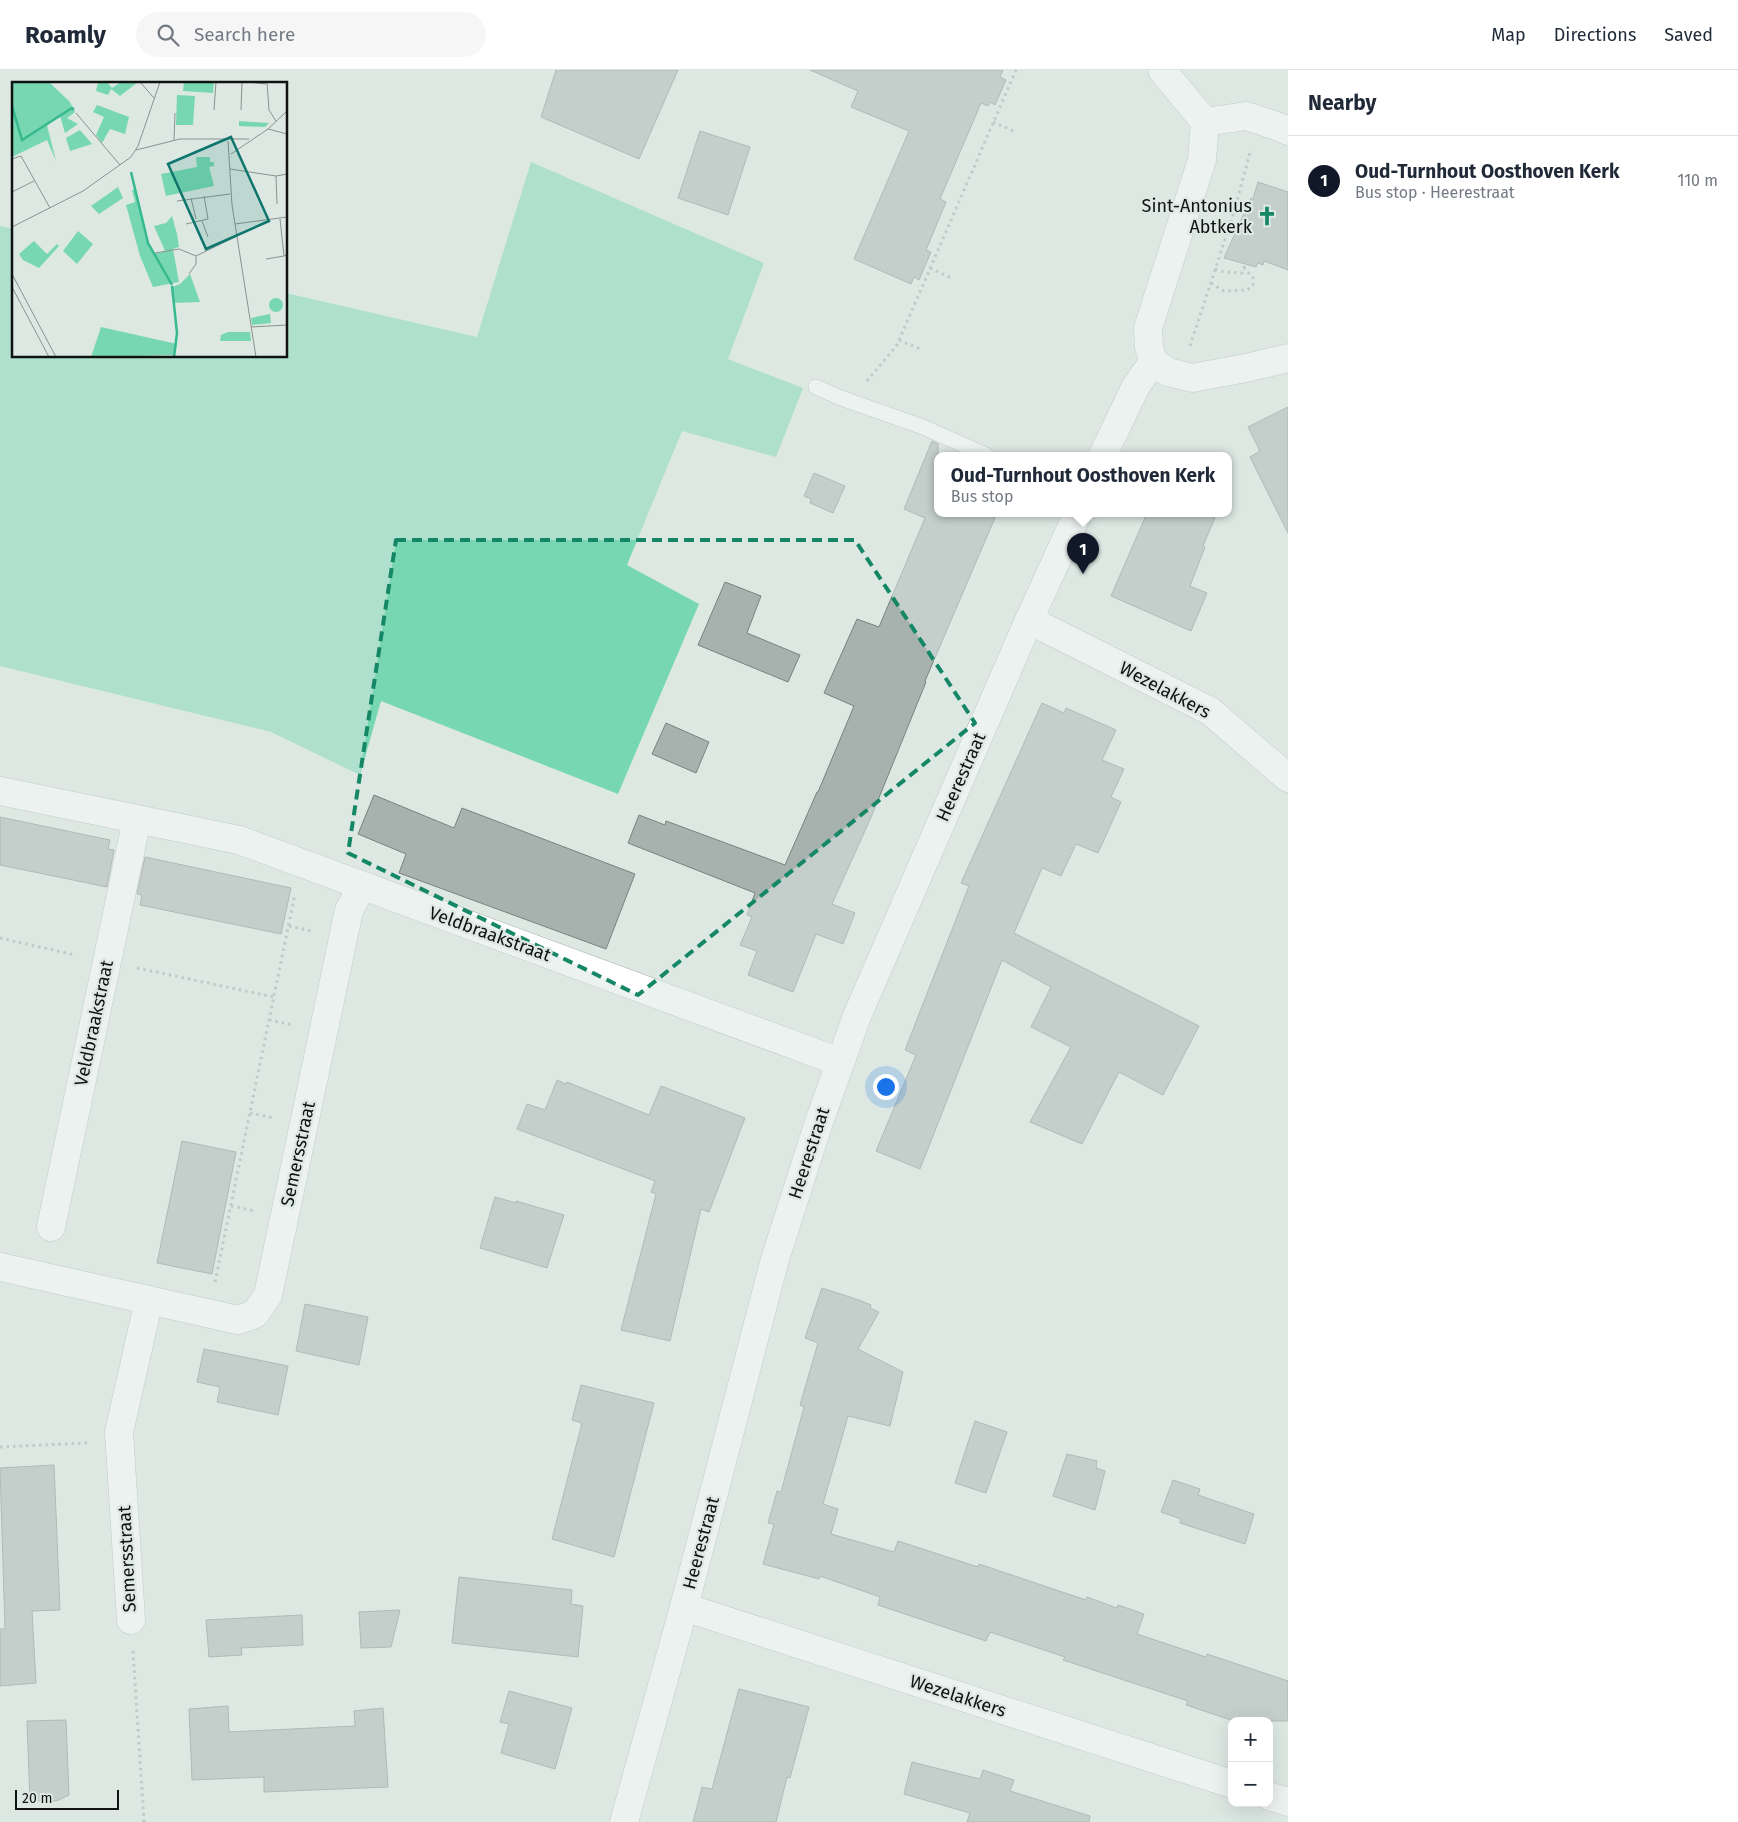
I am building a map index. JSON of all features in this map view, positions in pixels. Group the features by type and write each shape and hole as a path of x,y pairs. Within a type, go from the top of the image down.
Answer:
{"street":[{"path":"1162,70 1205,122 1202,160 1148,328 1149,346 1153,362 1168,372 1192,378 1288,358"},
{"path":"1205,122 1246,116 1288,131"},
{"path":"1105,452 1136,386 1153,362"},
{"name":"Heerestraat","path":"624,1822 684,1608 774,1259 840,1062 856,1016 1029,620 1076,517"},
{"name":"Wezelakkers","path":"1029,620 1210,711 1288,778"},
{"name":"Veldbraakstraat","path":"0,791 239,840 840,1062"},
{"name":"Veldbraakstraat","path":"51,1227 138,819"},
{"name":"Semersstraat","path":"0,1267 238,1320 255,1314 268,1295 349,910 362,887"},
{"name":"Semersstraat","path":"131,1620 119,1432 149,1300"},
{"name":"Wezelakkers","path":"684,1608 1228,1783"},
{"path":"1273,1797 1288,1802"}],"lane":[{"path":"816,387 923,427 979,452"}],"path":[{"path":"851,401 899,340 1016,70"},
{"path":"1183,376 1187,356 1234,212 1259,120"},
{"path":"993,122 1016,132"},
{"path":"1190,198 1234,212"},
{"path":"1215,269 1224,272 1242,273 1247,260"},
{"path":"930,268 951,278"},
{"path":"1211,283 1224,291 1247,290 1253,285 1253,278 1244,268"},
{"path":"899,340 920,349"},
{"path":"209,1313 301,864"},
{"path":"0,1447 88,1443"},
{"name":"Semersstraat","path":"131,1620 144,1822"}],"highlighted area":[{"path":"396,540 855,540 975,723 638,995 348,853"}],"green space":[{"path":"531,162 764,263 728,359 803,388 776,457 682,431 627,565 699,604 618,794 381,701 360,775 271,732 0,666 0,226 12,229 12,358 288,358 288,293 477,337"}],"building":[{"path":"556,70 678,70 639,159 541,117"},
{"path":"810,70 1003,70 1000,77 1006,80 995,105 990,102 988,106 981,103 940,199 946,202 926,250 931,252 919,280 914,277 911,284 854,259 909,131 851,107 858,91"},
{"path":"700,131 750,147 728,215 678,198"},
{"name":"Sint-Antonius Abtkerk","path":"1258,182 1288,192 1288,270 1264,261 1263,265 1258,263 1256,267 1224,258 1251,198 1253,199"},
{"path":"1288,407 1288,533 1250,457 1260,451 1248,427"},
{"path":"932,441 938,444 938,452 934,452 934,517 995,517 925,681 872,815 832,904 855,913 843,944 816,934 793,992 748,975 757,951 740,945 752,917 747,915 755,893 628,843 639,815 665,825 666,821 785,865 854,706 824,693 857,619 879,627 925,518 904,509"},
{"path":"814,473 845,486 833,513 810,503 811,499 804,496"},
{"path":"1145,517 1215,517 1203,546 1205,547 1190,586 1207,593 1191,631 1111,596"},
{"path":"725,582 761,596 747,633 800,655 788,682 698,645"},
{"path":"1042,703 1064,713 1066,708 1116,730 1102,760 1124,769 1111,797 1121,802 1098,853 1076,844 1061,876 1042,868 1014,933 1199,1026 1163,1095 1119,1072 1082,1144 1030,1122 1071,1047 1031,1027 1051,987 1002,960 920,1169 876,1151 916,1055 905,1050 969,886 961,883"},
{"path":"666,723 709,742 696,773 652,754"},
{"path":"374,795 454,828 462,808 635,874 606,949 399,873 406,854 358,834"},
{"path":"0,817 110,840 108,849 114,850 107,887 0,865"},
{"path":"145,857 291,888 281,934 140,905 142,895 137,894"},
{"path":"557,1080 566,1084 567,1082 649,1115 661,1086 745,1118 709,1212 701,1209 670,1341 621,1330 656,1194 651,1192 655,1181 517,1129 527,1104 545,1110"},
{"path":"182,1141 236,1152 212,1274 157,1263"},
{"path":"495,1197 564,1215 547,1268 480,1248"},
{"path":"822,1288 859,1300 871,1305 870,1308 879,1312 858,1349 903,1372 890,1426 848,1416 823,1504 838,1509 831,1534 894,1552 898,1541 978,1567 979,1564 1086,1600 1087,1597 1117,1608 1118,1605 1144,1614 1137,1634 1206,1657 1207,1654 1288,1681 1288,1721 1273,1721 1273,1717 1228,1717 1228,1719 1186,1705 1188,1701 1063,1660 1065,1657 990,1632 986,1641 878,1605 880,1597 820,1576 819,1579 763,1564 774,1524 768,1523 777,1491 781,1492 804,1407 800,1405 818,1343 805,1338"},
{"path":"305,1304 368,1317 359,1365 296,1351"},
{"path":"204,1349 288,1366 278,1415 217,1402 220,1387 197,1382"},
{"path":"581,1385 654,1403 614,1557 552,1539 582,1423 572,1420"},
{"path":"975,1421 1007,1432 986,1493 955,1483"},
{"path":"1067,1454 1097,1461 1096,1468 1105,1471 1095,1510 1053,1496"},
{"path":"54,1465 60,1610 32,1611 36,1683 0,1686 0,1629 5,1629 0,1468"},
{"path":"1173,1480 1200,1489 1198,1495 1254,1514 1245,1544 1180,1523 1181,1519 1161,1512"},
{"path":"459,1577 572,1590 571,1604 583,1606 578,1657 452,1643"},
{"path":"400,1610 391,1647 361,1648 359,1612"},
{"path":"302,1615 303,1645 241,1648 242,1655 209,1657 206,1620"},
{"path":"739,1689 809,1707 790,1778 787,1777 776,1822 693,1822 702,1787 712,1789"},
{"path":"509,1691 572,1708 555,1769 501,1753 509,1724 500,1722"},
{"path":"228,1706 229,1732 355,1726 354,1711 383,1708 388,1787 264,1792 264,1777 192,1780 189,1709"},
{"path":"66,1720 69,1795 49,1802 30,1800 27,1721"},
{"path":"912,1762 980,1779 983,1770 1014,1780 1010,1791 1090,1816 1089,1822 967,1822 970,1813 904,1794"}],"place":[{"name":"Sint-Antonius Abtkerk","path":"1267,216"},
{"name":"Oud-Turnhout Oosthoven Kerk","path":"1083,574"}]}
